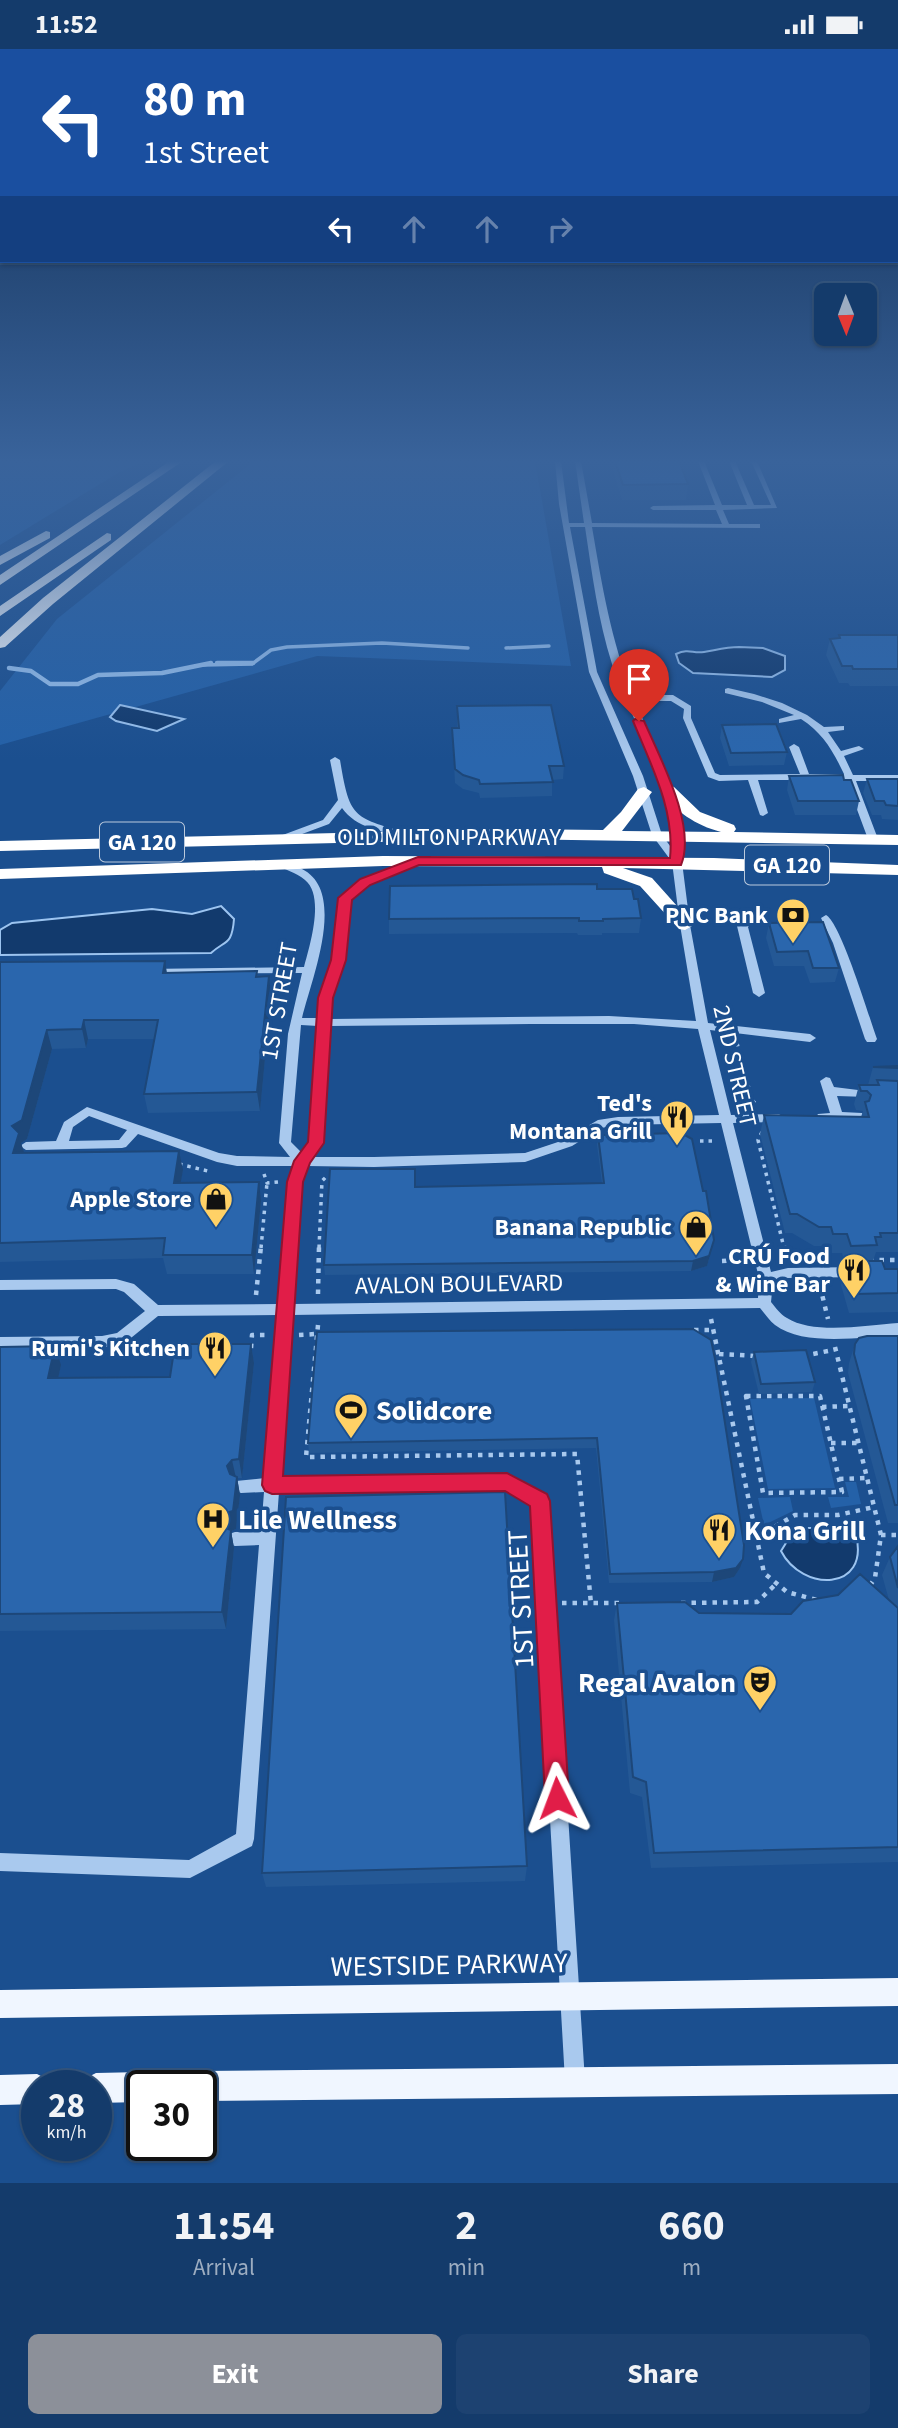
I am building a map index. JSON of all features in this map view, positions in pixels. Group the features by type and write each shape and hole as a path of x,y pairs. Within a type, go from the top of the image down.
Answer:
{"highway":[{"path":"0,581 30,561"},
{"path":"0,612 73,561"},
{"path":"0,644 99,561"},
{"path":"668,790 689,814 704,822 765,837"},
{"path":"608,835 627,816 644,792"},
{"name":"OLD MILTON PARKWAY","path":"0,846 408,836 679,835 898,840"},
{"name":"OLD MILTON PARKWAY","path":"0,874 418,861 677,862 898,870"},
{"path":"578,861 646,881 685,925"}],"main road":[{"name":"WESTSIDE PARKWAY","path":"0,2004 898,1992"},
{"path":"217,2086 898,2079"},
{"path":"0,2090 21,2089"}],"street":[{"path":"573,561 593,672 644,792 657,835 677,862"},
{"name":"2ND STREET","path":"594,561 616,664 668,790 679,835 677,862 703,1025 766,1278"},
{"path":"728,691 745,693 799,711 822,730 839,754 873,839"},
{"path":"629,698 665,697 678,700 688,708 687,718 711,775 898,778"},
{"path":"782,720 799,711"},
{"path":"794,747 805,776"},
{"path":"839,754 859,749"},
{"path":"335,760 341,801 353,820 408,836"},
{"path":"752,777 763,813"},
{"path":"283,838 326,822 341,801"},
{"name":"1ST STREET","path":"418,861 365,882 345,898 342,908 342,939 326,998 316,1143 302,1161 295,1182 272,1485 507,1482 540,1501 575,2081"},
{"name":"1ST STREET","path":"280,864 305,875 317,890 319,917 296,1021 285,1143 302,1161"},
{"path":"826,918 838,943 871,1039"},
{"path":"751,919 742,926 759,993"},
{"path":"144,971 308,970"},
{"path":"296,1021 324,1023"},
{"path":"703,1025 810,1038"},
{"path":"837,1117 827,1086 858,1094 898,1094"},
{"path":"61,1145 68,1125 87,1111 217,1157 237,1161 525,1157 568,1143 598,1124 618,1121 779,1118"},
{"path":"814,1117 858,1116"},
{"path":"26,1146 122,1144 135,1129"},
{"path":"870,1272 788,1273 766,1278 764,1303 780,1322 795,1329 898,1329"},
{"path":"0,1285 117,1284 129,1288 155,1311 121,1338 102,1342 0,1343"},
{"name":"AVALON BOULEVARD","path":"155,1311 764,1303"},
{"path":"0,1862 190,1868 245,1839 272,1485"}],"lane":[{"path":"822,730 841,728"},
{"path":"324,1023 611,1020 703,1025"},
{"path":"241,1486 272,1485"},
{"path":"235,1539 268,1538"}],"path":[{"path":"734,1029 752,1100 758,1107 764,1130 758,1140 787,1260"},
{"path":"167,1160 204,1172 215,1172"},
{"path":"332,1170 322,1181 317,1285 321,1309 316,1334 306,1457 577,1454 591,1604"},
{"path":"250,1353 267,1182 264,1172"},
{"path":"267,1182 322,1181"},
{"path":"817,1273 881,1535 875,1578 867,1591"},
{"path":"708,1303 764,1573 775,1585 789,1594 824,1600"},
{"path":"686,1330 713,1330"},
{"path":"252,1335 330,1334"},
{"path":"799,1356 848,1349"},
{"path":"149,1354 187,1354"},
{"path":"718,1354 761,1356"},
{"path":"746,1396 820,1396 822,1406 842,1492 764,1493 746,1396"},
{"path":"822,1406 849,1406"},
{"path":"831,1443 858,1443"},
{"path":"839,1479 867,1478"},
{"path":"757,1537 794,1515 838,1515 874,1507"},
{"path":"881,1535 898,1535"},
{"path":"674,1603 757,1602 775,1585"},
{"path":"546,1603 632,1603"}],"shaded area":[{"path":"130,561 552,561 571,666 317,656 0,745 0,691 57,619"},
{"path":"739,647 763,648 785,656 785,670 772,677 693,673 679,663 676,654 685,651 700,652"},
{"path":"120,705 184,719 157,731 116,721 110,717"},
{"path":"221,906 234,919 232,934 211,953 0,955 0,930 12,923 152,909 192,914"},
{"path":"814,1398 835,1488 768,1489 750,1399"},
{"path":"845,1482 856,1482 861,1504 831,1508 828,1497 849,1497"},
{"path":"790,1497 793,1511 764,1525 758,1498"},
{"path":"801,1528 832,1528 856,1535 858,1554 853,1567 844,1576 832,1580 804,1574 791,1564 781,1551 791,1535"}],"building":[{"path":"839,635 898,635 898,669 853,669 852,666 842,666 830,639 840,638"},
{"path":"551,705 564,766 549,766 553,782 480,784 479,780 463,775 455,769 452,728 459,728 457,706"},
{"path":"776,724 787,752 731,753 722,725"},
{"path":"843,775 844,780 851,780 859,801 798,801 789,776"},
{"path":"867,779 898,779 898,806 875,801"},
{"path":"597,884 597,889 632,889 634,899 638,899 641,918 603,921 579,921 579,918 389,919 390,886"},
{"path":"823,922 839,968 813,968 808,951 777,952 769,923"},
{"path":"165,961 163,973 257,971 256,977 269,976 257,1092 144,1094 158,1020 84,1020 82,1029 47,1030 22,1120 12,1126 19,1133 13,1153 179,1151 174,1183 259,1182 252,1255 163,1255 165,1238 0,1243 0,962"},
{"path":"877,1080 898,1081 898,1233 880,1233 881,1237 875,1237 877,1245 851,1246 847,1234 833,1234 831,1227 819,1227 797,1214 790,1214 764,1115 869,1117 865,1102 869,1101 871,1095 867,1091 861,1091 859,1085 879,1085"},
{"path":"681,1133 692,1139 703,1191 706,1191 714,1240 709,1256 693,1261 324,1265 330,1169 415,1169 415,1187 604,1183 598,1135"},
{"path":"855,1261 882,1261 885,1269 898,1269 898,1293 855,1294 847,1265 856,1265"},
{"path":"693,1329 711,1340 715,1359 744,1545 743,1559 736,1568 714,1572 610,1574 597,1438 308,1443 317,1332"},
{"path":"898,1336 898,1505 895,1505 854,1354 859,1338"},
{"path":"175,1344 251,1344 239,1459 232,1460 227,1466 230,1474 237,1477 233,1511 225,1513 221,1520 223,1527 231,1530 222,1612 0,1614 0,1347 55,1346 48,1378 170,1377"},
{"path":"806,1350 815,1382 761,1384 754,1352"},
{"path":"505,1492 527,1866 262,1873 286,1497"},
{"path":"898,1546 898,1588 890,1557"},
{"name":"Regal Avalon","path":"860,1574 898,1608 898,1847 654,1853 646,1782 633,1777 617,1603 685,1602 699,1613 791,1614 803,1601 838,1595"}],"waterway":[{"path":"203,665 252,664 271,650 287,647 382,643 468,648"},
{"path":"506,648 549,646"},
{"path":"9,668 31,671 50,684 78,684 98,675 162,673 211,663"},
{"path":"217,663 253,663"}],"place":[{"name":"PNC Bank","path":"793,945"},
{"name":"Ted's Montana Grill","path":"677,1147"},
{"name":"Apple Store","path":"216,1229"},
{"name":"Banana Republic","path":"696,1257"},
{"name":"CRÚ Food & Wine Bar","path":"854,1300"},
{"name":"Rumi's Kitchen","path":"215,1378"},
{"name":"Solidcore","path":"351,1440"},
{"name":"Lile Wellness","path":"213,1549"},
{"name":"Kona Grill","path":"719,1560"},
{"name":"Regal Avalon","path":"760,1712"}],"route":[{"path":"557,1798 540,1501 507,1482 272,1485 284,1309 295,1182 302,1161 316,1143 326,998 342,939 342,908 345,898 365,882 418,861 677,862 679,835 668,790 639,721"}]}
